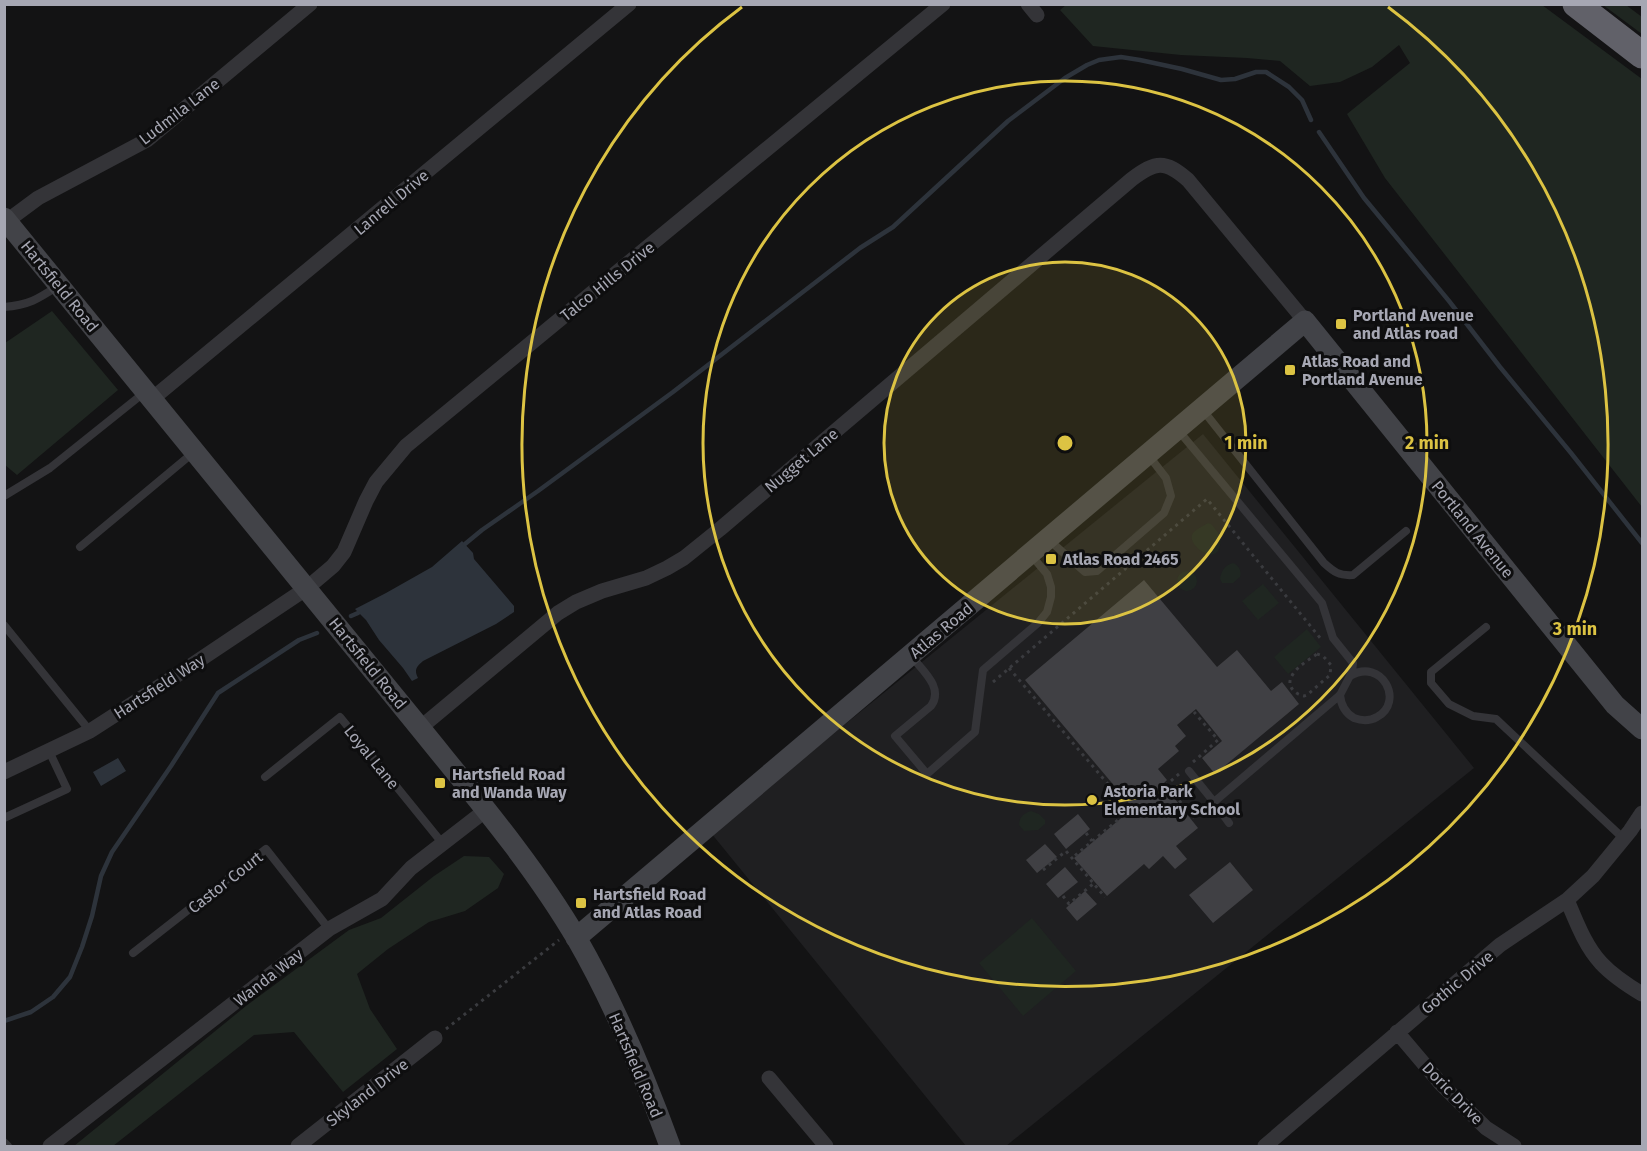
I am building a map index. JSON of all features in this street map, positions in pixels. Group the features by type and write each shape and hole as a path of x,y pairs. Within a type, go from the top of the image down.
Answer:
{"highway":[{"path":"1576,4 1642,55"}],"street":[{"name":"Ludmila Lane","path":"6,219 38,198 147,140 310,4"},
{"name":"Lanrell Drive","path":"149,395 629,4"},
{"name":"Talco Hills Drive","path":"307,588 333,566 344,552 376,482 406,446 943,4"},
{"name":"Portland Avenue","path":"1164,165 1174,168 1188,180 1616,705 1642,729"},
{"name":"Nugget Lane","path":"420,728 558,613 602,591 646,578 684,558 1132,179 1145,169 1164,165"},
{"name":"Hartsfield Road","path":"6,219 486,810 542,886 592,966 647,1083 670,1146"},
{"name":"Atlas Road","path":"574,934 910,655 1305,321"},
{"name":"Hartsfield Way","path":"4,772 90,731 307,588"},
{"name":"Wanda Way","path":"50,1146 329,929 382,899 411,868 486,810"},
{"name":"Gothic Drive","path":"1264,1146 1500,945 1567,900 1593,876 1642,813"},
{"path":"1567,900 1587,943 1599,961 1615,976 1642,994"},
{"name":"Doric Drive","path":"1397,1032 1441,1084 1486,1128 1514,1146"},
{"name":"Skyland Drive","path":"298,1146 435,1038"},
{"path":"769,1078 826,1146"}],"lane":[{"path":"4,307 22,306 59,285"},
{"path":"4,496 50,468 149,395"},
{"path":"1202,409 1332,571 1343,576 1353,574 1406,531"},
{"path":"1178,429 1322,603 1333,638 1353,663 1350,676 1340,695 1214,802"},
{"path":"80,547 195,451"},
{"path":"1048,539 1085,572 1097,571 1106,564 1164,513 1171,495 1166,478 1147,455"},
{"path":"910,655 931,681 935,689 935,700 895,736 927,774 975,732 983,670 1038,623 1047,612 1051,587 1047,574 1030,554"},
{"path":"4,625 90,731"},
{"path":"1486,627 1431,672 1431,684 1449,704 1473,716 1497,719 1624,839"},
{"path":"1340,695 1344,708 1357,719 1374,718 1387,707 1389,691 1381,676 1365,670 1350,676"},
{"name":"Loyal Lane","path":"265,777 340,717 443,844"},
{"path":"4,818 67,789 50,751"},
{"path":"1189,771 1228,823"},
{"name":"Castor Court","path":"133,953 266,849 329,929"},
{"path":"4,1142 8,1146"}],"path":[{"path":"992,683 1207,499 1327,646"},
{"path":"1317,654 1323,656 1328,662 1331,670 1328,677 1304,696 1294,693 1290,681 1294,672 1317,654"},
{"path":"1328,662 1335,656"},
{"path":"1010,668 1130,810 1072,858"},
{"path":"1194,712 1218,740"},
{"path":"1166,785 1194,818"},
{"path":"1086,833 1092,841"},
{"path":"1043,870 1066,851 1105,897"},
{"path":"1063,896 1069,904 1093,883"},
{"path":"435,1038 574,934"}],"shaded area":[{"path":"1066,5 1542,5 1642,79 1642,507 1385,178 1347,114 1410,63 1399,45 1372,67 1340,82 1310,86 1280,61 1181,55 1093,46 1060,10"},
{"path":"1603,5 1626,5 1642,17 1642,34"},
{"path":"52,311 118,390 17,475 5,465 5,343"},
{"name":"Astoria Park Elementary School","path":"1203,434 1474,768 1006,1146 966,1146 711,833"},
{"path":"1208,523 1220,537 1220,546 1213,554 1198,549 1192,539 1195,531"},
{"path":"462,541 473,553 474,559 514,606 514,612 496,624 423,661 416,669 418,678 412,681 355,609 432,567"},
{"path":"1233,563 1240,569 1240,577 1233,583 1222,583 1220,579 1222,571"},
{"path":"1187,571 1194,574 1197,581 1194,588 1187,591 1180,588 1177,581 1180,574"},
{"path":"1263,584 1279,603 1258,620 1242,601"},
{"path":"1307,629 1321,647 1288,674 1274,657"},
{"path":"118,758 126,771 101,786 93,772"},
{"path":"1031,811 1039,814 1045,820 1045,824 1038,830 1024,831 1019,825 1020,820 1024,814"},
{"path":"464,856 489,857 504,874 498,888 465,911 429,922 388,949 357,974 370,1009 397,1049 343,1092 294,1032 254,1035 113,1146 74,1146 246,1006 349,930 381,918 434,876"},
{"path":"1032,918 1076,971 1023,1016 979,963"}],"building":[{"path":"1144,580 1217,667 1237,650 1271,691 1282,682 1299,704 1215,774 1202,758 1222,741 1196,709 1177,725 1186,736 1175,746 1179,751 1158,769 1167,780 1163,784 1198,828 1176,846 1187,859 1175,869 1163,856 1149,869 1144,864 1107,896 1074,858 1133,808 1025,680"},
{"path":"1078,814 1090,829 1066,849 1054,834"},
{"path":"1045,844 1057,857 1037,873 1026,860"},
{"path":"1230,862 1253,890 1213,923 1189,895"},
{"path":"1065,867 1078,882 1058,898 1046,884"},
{"path":"1085,891 1097,904 1077,921 1066,908"}],"waterway":[{"path":"465,544 673,392 860,248 893,227 1008,121 1065,78 1087,65 1099,60 1121,57 1182,69 1221,80 1266,72 1289,87 1302,100 1311,120"},
{"path":"1319,132 1364,198 1642,543"},
{"path":"351,616 358,613"},
{"path":"4,1021 31,1012 53,997 70,977 92,916 101,876 112,852 218,693 299,640 317,633"}],"place":[{"name":"Portland Avenue and Atlas road","path":"1341,324"},
{"name":"Atlas Road and Portland Avenue","path":"1290,370"},
{"name":"Atlas Road 2465","path":"1051,559"},
{"name":"Hartsfield Road and Wanda Way","path":"440,783"},
{"name":"Astoria Park Elementary School","path":"1092,800"},
{"name":"Hartsfield Road and Atlas Road","path":"581,903"}]}
